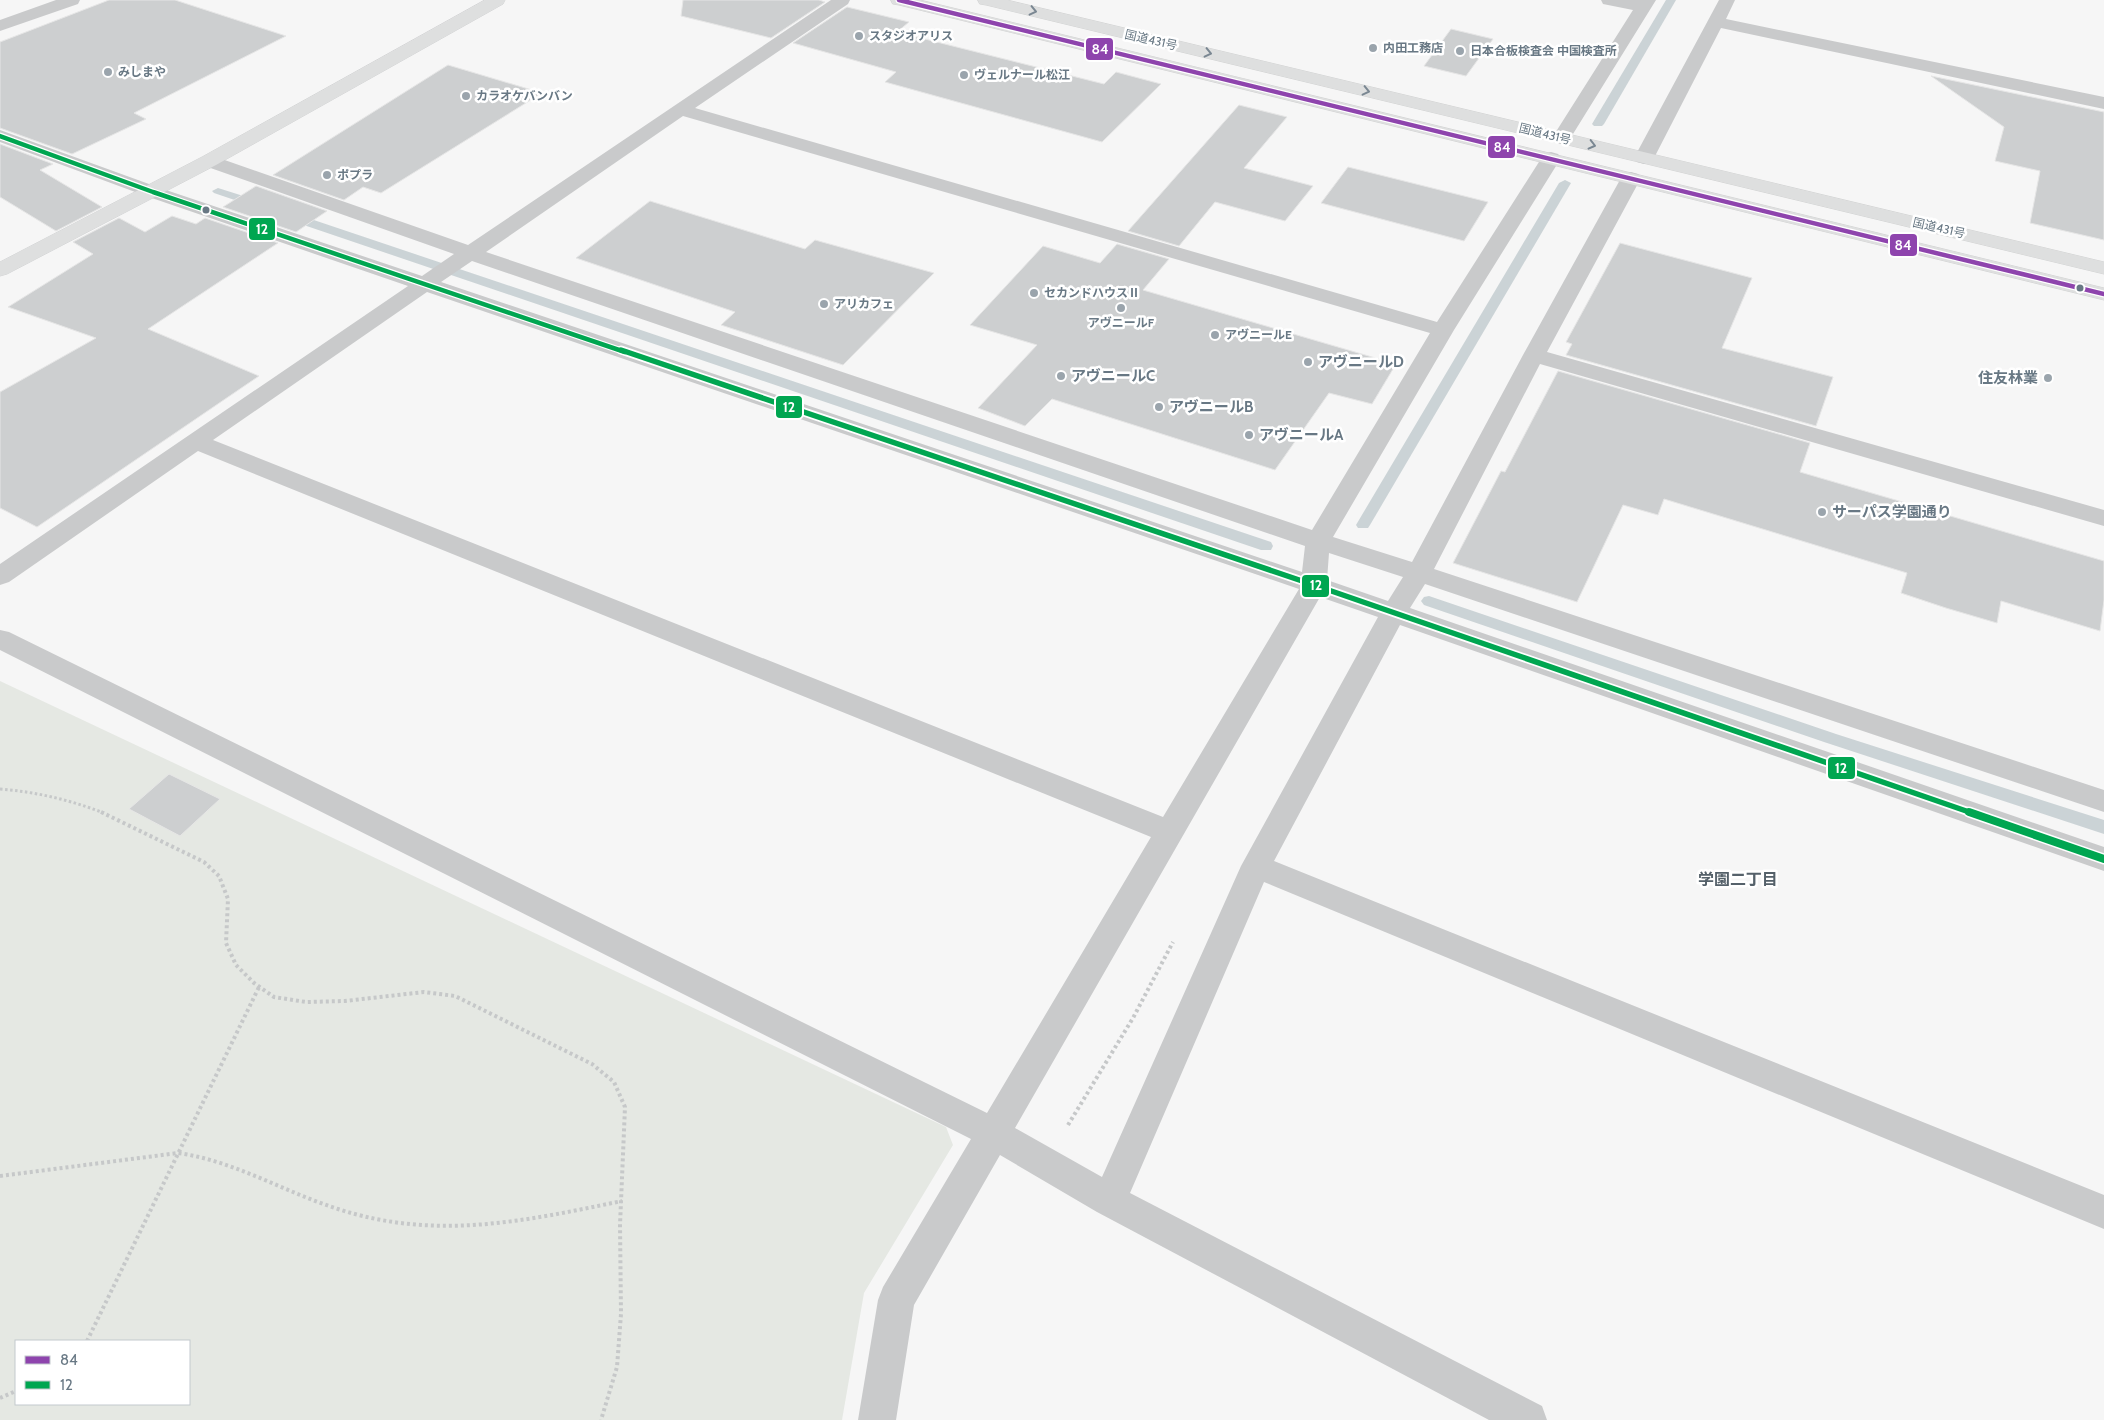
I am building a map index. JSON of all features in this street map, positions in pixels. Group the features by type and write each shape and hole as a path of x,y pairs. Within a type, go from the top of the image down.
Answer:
{"main road":[{"path":"0,270 153,192 497,0"},
{"name":"国道431号","path":"900,0 2104,294"},
{"name":"国道431号","path":"986,0 2104,268"}],"street":[{"path":"0,26 72,0"},
{"path":"0,576 842,0"},
{"path":"1561,138 1646,4 1610,0"},
{"path":"1644,158 1727,0"},
{"path":"1715,22 2104,104"},
{"path":"680,110 1444,330"},
{"path":"0,136 153,192 1314,585 1393,614 2104,858"},
{"path":"877,1420 896,1300 1314,585 1318,541 1444,330 1551,158"},
{"path":"209,161 470,253 1318,541 2104,800"},
{"path":"1109,1200 1256,866 1393,614 1419,573 1630,178"},
{"path":"1534,355 2104,518"},
{"path":"196,442 1171,832"},
{"path":"0,639 993,1133 1109,1200 1528,1420"},
{"path":"1256,866 2104,1212"}],"path":[{"path":"0,789 46,794 80,804 204,862 219,876 228,899 226,943 236,965 259,987 274,997 306,1002 346,1001 424,992 455,996 592,1064 614,1082 625,1107 620,1225 621,1314 617,1367 601,1420"},
{"path":"86,1340 259,987"},
{"path":"0,1176 178,1153 199,1155 227,1162 287,1191 315,1201 359,1215 406,1225 529,1220 622,1201"},
{"path":"0,1398 15,1391"}],"shaded area":[{"path":"0,681 946,1127 953,1145 864,1293 842,1420 0,1420"}],"building":[{"name":"みしまや","path":"109,0 175,0 286,36 134,113 146,119 72,154 0,128 0,42"},
{"path":"683,0 819,0 825,2 771,38 681,16"},
{"path":"847,7 909,22 897,32 1104,84 1116,72 1161,84 1102,142 885,82 896,72 793,43"},
{"name":"日本合板検査会 中国検査所","path":"1451,29 1493,39 1466,76 1424,66"},
{"path":"448,65 542,93 381,193 363,187 344,200 273,175"},
{"path":"1931,76 2104,112 2104,240 2030,223 2040,171 1995,161 2004,127"},
{"path":"1239,105 1287,117 1244,168 1313,186 1285,221 1215,202 1179,246 1128,231"},
{"path":"0,144 53,164 40,170 102,207 56,231 0,197"},
{"path":"1348,167 1488,202 1464,241 1321,203"},
{"path":"256,186 327,211 296,232 223,207"},
{"path":"650,201 805,249 815,240 934,273 843,365 721,325 735,312 576,258"},
{"path":"172,216 196,224 205,218 278,243 148,329 259,376 37,527 0,508 0,392 96,338 8,307 93,254 73,242 119,218 145,232"},
{"path":"1620,243 1752,278 1722,348 1833,377 1816,426 1566,355 1572,344 1566,342"},
{"path":"1117,244 1169,259 1143,290 1396,364 1372,404 1329,393 1275,470 1052,399 1025,426 978,408 1037,345 970,325 1043,246 1100,263"},
{"name":"サーパス学園通り","path":"1558,371 1810,443 1800,472 2104,561 2104,600 2100,631 2001,601 1997,623 1946,608 1901,593 1907,573 1664,499 1658,515 1623,505 1577,602 1453,563 1501,471 1505,472"},
{"path":"169,774 220,799 180,836 129,809"}],"waterway":[{"path":"1598,124 1671,0"},
{"path":"1363,525 1565,183"},
{"path":"218,191 258,204"},
{"path":"290,216 1266,546"},
{"path":"1429,601 1830,738 2104,827"}],"transit line":[{"name":"84","path":"899,0 2104,294"},
{"name":"12","path":"0,136 153,192 1314,585 2104,859"}],"place":[{"name":"スタジオアリス","path":"859,36"},
{"name":"内田工務店","path":"1373,48"},
{"name":"日本合板検査会 中国検査所","path":"1460,51"},
{"name":"みしまや","path":"108,72"},
{"name":"ヴェルナール松江","path":"964,75"},
{"name":"カラオケバンバン","path":"466,96"},
{"name":"ポプラ","path":"327,175"},
{"name":"セカンドハウスⅡ","path":"1034,293"},
{"name":"アリカフェ","path":"824,304"},
{"name":"アヴニールF","path":"1121,308"},
{"name":"アヴニールE","path":"1215,335"},
{"name":"アヴニールD","path":"1308,362"},
{"name":"アヴニールC","path":"1061,376"},
{"name":"住友林業","path":"2048,378"},
{"name":"アヴニールB","path":"1159,407"},
{"name":"アヴニールA","path":"1249,435"},
{"name":"サーパス学園通り","path":"1822,512"}],"district":[{"name":"学園二丁目","path":"1738,879"}]}
